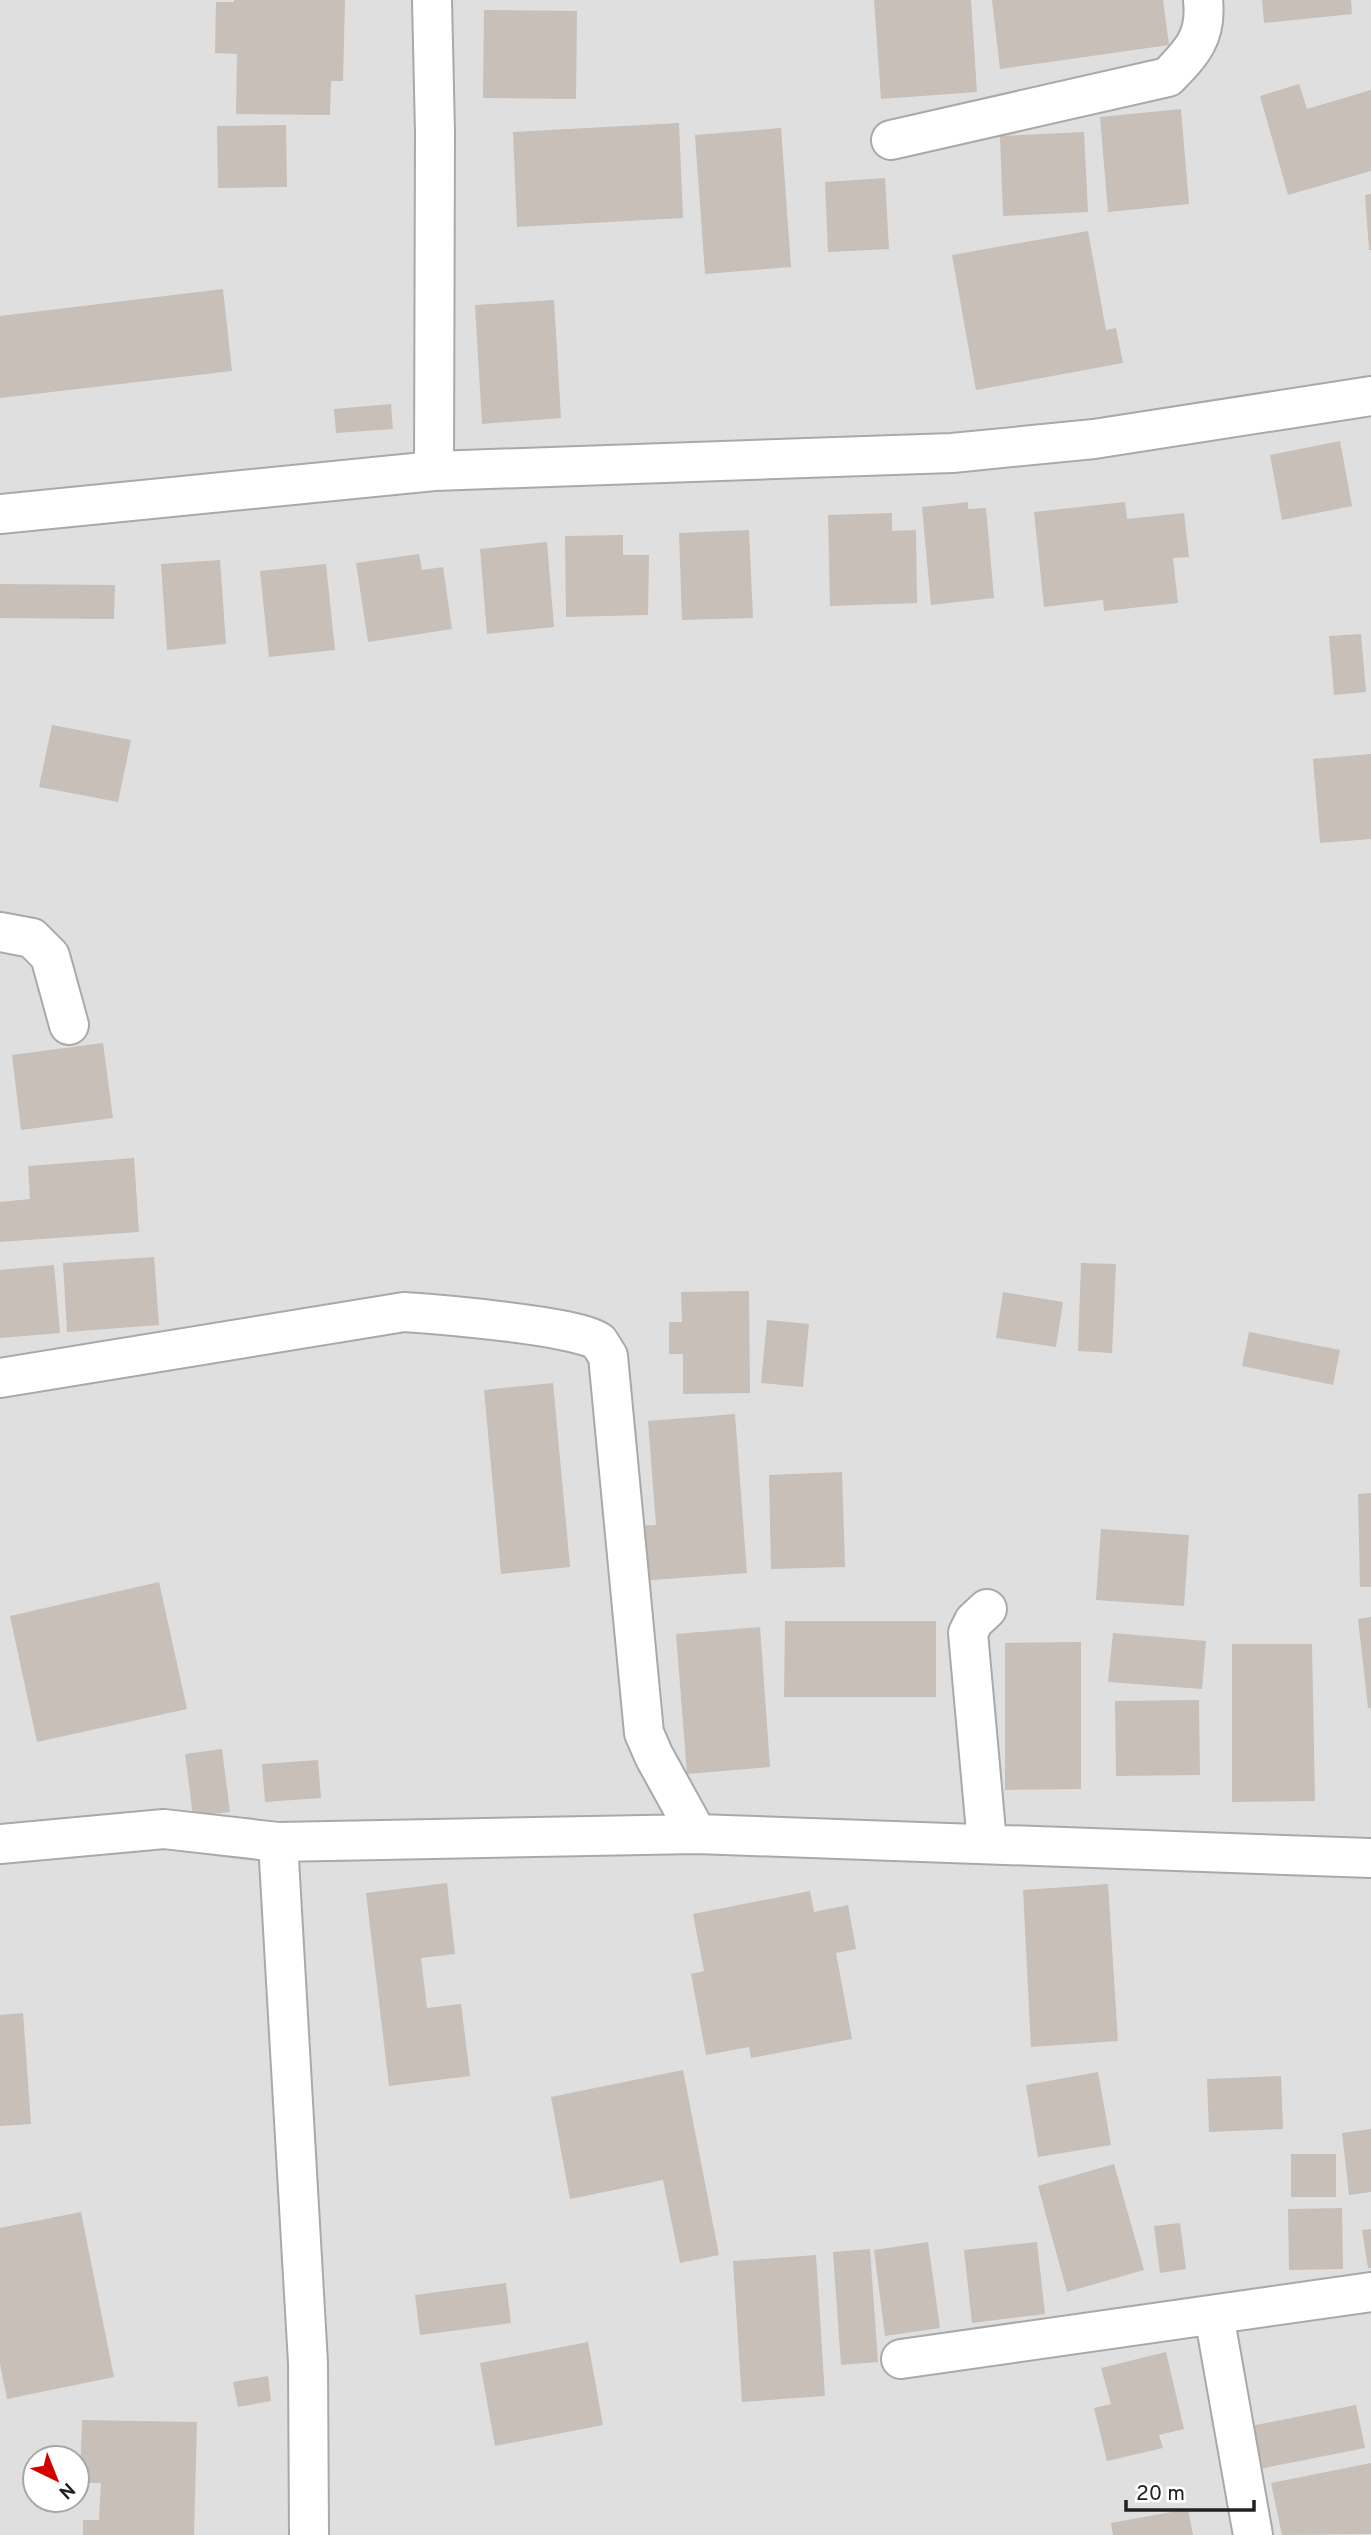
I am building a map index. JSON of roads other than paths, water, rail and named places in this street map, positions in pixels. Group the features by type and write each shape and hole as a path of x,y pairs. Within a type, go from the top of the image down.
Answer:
{"street":[{"path":"432,0 435,133 434,471"},
{"path":"891,140 1168,77 1191,54 1205,21 1203,0"},
{"path":"0,514 434,471 952,453 1094,439 1371,396"},
{"path":"0,932 32,938 50,956 69,1025"},
{"path":"0,1378 404,1312 462,1316 579,1333 598,1341 608,1356 644,1733 653,1756 697,1834"},
{"path":"986,1843 968,1633 974,1621 987,1609"},
{"path":"0,1844 164,1829 278,1842 697,1834 1371,1858"},
{"path":"278,1842 308,2363 309,2535"},
{"path":"901,2358 1371,2292"},
{"path":"1214,2315 1253,2535"}]}
